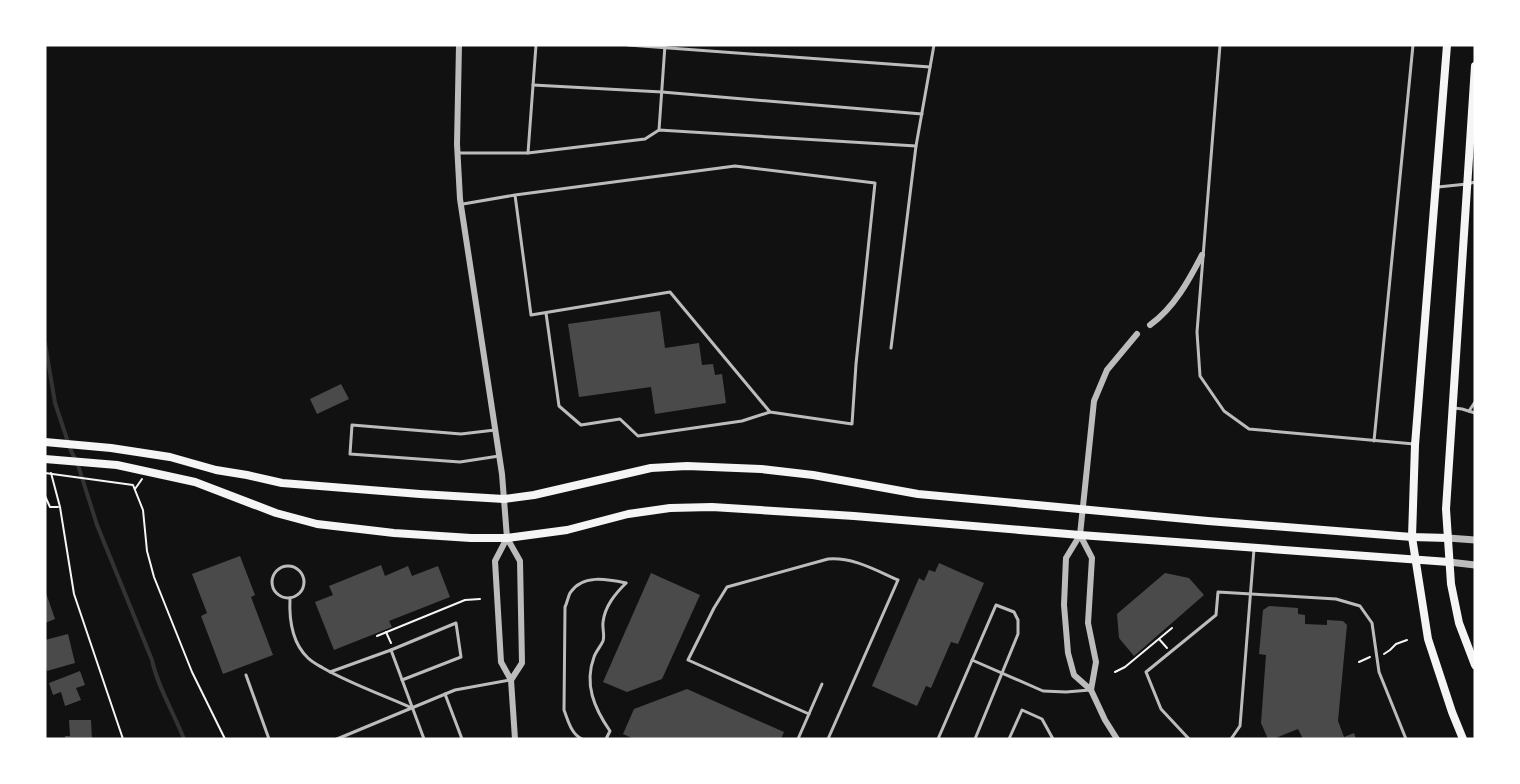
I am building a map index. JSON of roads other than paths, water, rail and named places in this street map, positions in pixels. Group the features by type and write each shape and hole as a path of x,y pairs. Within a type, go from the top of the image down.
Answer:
{"main road":[{"path":"1447,45 1415,445 1412,537 1428,639 1463,739"},
{"path":"1475,66 1471,183 1446,509 1451,584 1460,623 1475,664"},
{"path":"45,442 111,448 170,457 216,470 282,483 504,499 534,495 651,468 687,466 761,469 813,475 918,494 1208,521 1448,538"},
{"path":"45,459 117,465 195,482 276,513 317,524 394,533 507,538 567,530 628,514 670,508 712,507 1449,562"}],"street":[{"path":"459,45 457,153 461,205 499,456 507,538 520,561 522,663 511,680"},
{"path":"1150,325 1174,301 1191,277 1202,255"},
{"path":"1117,739 1091,690 1074,675 1068,653 1064,604 1066,558 1080,535 1094,402 1107,370 1137,334"},
{"path":"1080,535 1092,558 1088,623 1096,662 1091,690"},
{"path":"507,538 495,561 501,662 511,680 515,739"},
{"path":"1448,538 1475,540"},
{"path":"1449,562 1475,565"}],"lane":[{"path":"528,153 536,45"},
{"path":"628,45 930,67"},
{"path":"891,348 916,147 934,45"},
{"path":"1220,45 1197,332 1200,376 1224,411 1249,429 1415,445"},
{"path":"1374,441 1413,45"},
{"path":"659,130 665,46"},
{"path":"533,85 662,92 922,114"},
{"path":"457,153 528,153 645,140 659,130 916,147"},
{"path":"461,205 515,195 735,166 875,183 852,424 770,412 742,421 638,436 620,419 581,425 559,406 546,313"},
{"path":"1435,188 1471,183"},
{"path":"515,195 531,315 670,292 770,412"},
{"path":"1469,411 1475,402"},
{"path":"1452,408 1475,413"},
{"path":"495,430 461,434 352,425 350,454 460,462 499,456"},
{"path":"1231,739 1240,726 1254,547"},
{"path":"809,714 688,660 727,587 828,559 840,558 851,560 898,580 828,739"},
{"path":"288,566 299,571 304,581 301,592 290,598 278,594 274,590 273,583 273,577 277,571 288,566"},
{"path":"582,739 570,725 564,710 565,607 571,593 578,585 602,578 626,583 614,594 606,608 603,624 604,640 594,656 589,673 590,691 595,706 609,731 606,739"},
{"path":"1189,739 1161,709 1146,672 1216,615 1218,592 1336,599 1360,606 1372,623 1379,672 1406,739"},
{"path":"290,598 289,614 292,630 298,645 308,658 330,672 412,708"},
{"path":"938,739 996,605 1014,612 1018,620 1018,634 975,739"},
{"path":"330,672 456,623 461,657 402,680"},
{"path":"392,649 424,739"},
{"path":"972,660 1043,691 1091,690"},
{"path":"246,675 270,739"},
{"path":"337,739 455,690 511,680"},
{"path":"798,739 822,684"},
{"path":"445,694 462,739"},
{"path":"1009,739 1022,710 1042,719 1053,739"}],"waterway":[{"path":"45,343 55,403 71,451 78,465 97,525 162,690 184,739"}]}
